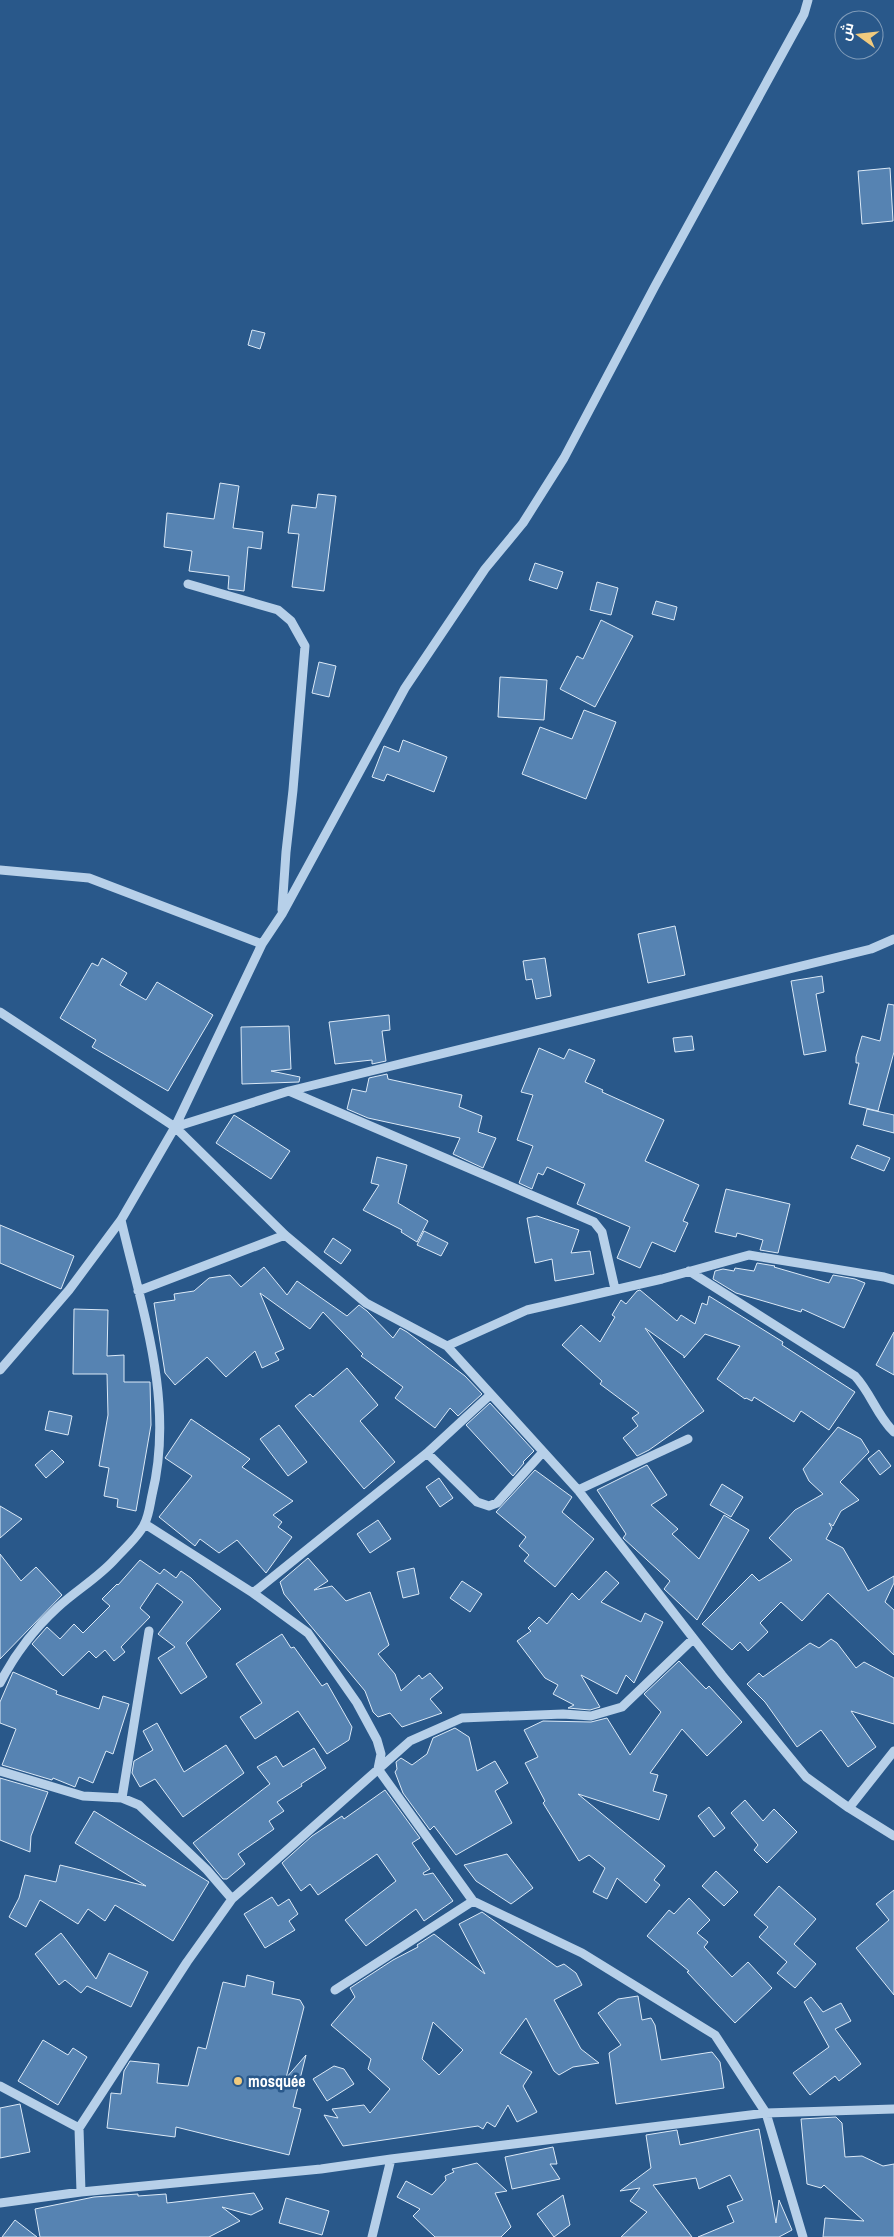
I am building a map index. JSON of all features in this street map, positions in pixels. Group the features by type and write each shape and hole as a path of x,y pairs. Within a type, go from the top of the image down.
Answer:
{"street":[{"path":"0,1370 69,1290 121,1220 175,1127 262,944 282,914 405,688 485,569 523,523 564,458 655,286 804,14 808,0"},
{"path":"188,584 278,610 291,621 305,646 282,914"},
{"path":"0,870 89,878 262,944"},
{"path":"175,1127 289,1091 871,949 894,939"},
{"path":"0,1012 175,1127 285,1235 366,1303 447,1346 578,1490 693,1639 806,1776 849,1808 894,1836"},
{"path":"289,1091 594,1222 602,1232 615,1289"},
{"path":"0,1683 14,1656 27,1639 57,1608 113,1561 144,1524 158,1471 161,1412 151,1336 121,1220"},
{"path":"138,1291 285,1235"},
{"path":"447,1346 527,1310 749,1255 894,1280"},
{"path":"689,1271 855,1376 867,1389 886,1424 894,1432"},
{"path":"254,1593 427,1453 490,1395"},
{"path":"578,1490 688,1439"},
{"path":"427,1453 477,1502 489,1506 497,1503 542,1452"},
{"path":"144,1524 254,1593 308,1633 357,1703 378,1740 381,1754 378,1769 473,1901 582,1953 715,2035 766,2113 803,2237"},
{"path":"122,1798 149,1631"},
{"path":"81,2192 79,2128 186,1962 232,1899 410,1741 462,1718 563,1714 591,1716 622,1707 693,1639"},
{"path":"849,1808 894,1751"},
{"path":"0,1771 83,1796 122,1798 139,1805 207,1870 232,1899"},
{"path":"334,1990 473,1901"},
{"path":"0,2086 79,2128"},
{"path":"0,2203 81,2192 321,2169 766,2113 894,2109"},
{"path":"372,2237 391,2159"}],"building":[{"path":"890,168 893,221 862,224 858,171"},
{"path":"252,330 265,333 260,349 248,345"},
{"path":"220,483 239,486 233,528 263,532 261,549 248,547 244,591 228,589 229,576 189,571 192,551 164,547 167,513 214,519"},
{"path":"318,494 336,496 324,591 292,587 299,534 288,533 292,505 316,508"},
{"path":"535,563 563,572 557,589 529,580"},
{"path":"597,582 618,588 611,615 590,610"},
{"path":"656,601 677,607 674,620 652,614"},
{"path":"601,620 633,636 595,707 560,689 577,656 583,659"},
{"path":"319,662 336,666 329,697 312,693"},
{"path":"500,677 547,680 544,720 498,717"},
{"path":"584,710 616,722 586,799 522,774 540,727 572,739"},
{"path":"403,740 447,757 434,792 387,774 384,781 372,777 384,746 399,752"},
{"path":"675,926 685,975 648,983 638,934"},
{"path":"102,958 127,973 120,985 146,1000 157,982 213,1015 168,1091 92,1047 96,1040 60,1018 92,963 98,966"},
{"path":"545,958 551,996 536,999 532,979 526,980 523,961"},
{"path":"822,976 824,992 816,994 826,1051 804,1055 791,981"},
{"path":"888,1004 894,1005 894,1052 878,1111 849,1104 859,1063 856,1063 856,1057 862,1036 880,1041"},
{"path":"389,1015 390,1030 382,1031 386,1061 372,1064 372,1060 335,1064 329,1022"},
{"path":"289,1026 291,1069 271,1071 300,1077 299,1082 242,1084 241,1027"},
{"path":"692,1036 694,1050 675,1052 673,1038"},
{"path":"539,1048 564,1059 569,1049 595,1060 585,1082 603,1090 602,1092 664,1120 645,1161 699,1185 683,1221 688,1223 675,1252 652,1242 640,1268 617,1258 630,1227 577,1204 585,1184 547,1167 543,1175 538,1173 532,1189 519,1183 533,1146 517,1140 533,1095 521,1092"},
{"path":"387,1074 388,1079 462,1095 459,1107 482,1116 478,1132 496,1138 483,1168 453,1154 460,1138 368,1118 347,1109 352,1089 366,1092 369,1078"},
{"path":"867,1109 894,1115 894,1133 863,1125"},
{"path":"234,1115 290,1151 271,1179 216,1143"},
{"path":"857,1145 890,1158 884,1171 851,1158"},
{"path":"377,1157 407,1165 398,1203 428,1221 417,1242 401,1232 402,1230 363,1210 379,1185 371,1183"},
{"path":"726,1189 790,1204 778,1253 760,1250 763,1240 737,1233 736,1237 715,1232"},
{"path":"537,1216 579,1230 571,1253 590,1251 594,1274 555,1281 552,1259 535,1263 527,1218"},
{"path":"0,1225 74,1256 61,1289 0,1263"},
{"path":"424,1231 448,1243 441,1256 417,1245"},
{"path":"333,1238 351,1250 341,1264 324,1252"},
{"path":"757,1263 775,1266 829,1283 833,1275 865,1283 844,1328 802,1309 801,1312 736,1293 713,1279 715,1271 723,1269 734,1271 735,1268 754,1271"},
{"path":"264,1267 287,1295 297,1281 347,1316 359,1305 393,1338 400,1328 407,1332 465,1376 482,1394 458,1416 450,1408 435,1428 395,1398 403,1387 361,1356 363,1354 323,1312 310,1329 260,1293 284,1349 275,1353 279,1360 262,1368 255,1351 226,1377 207,1357 175,1385 165,1373 154,1303 175,1300 174,1294 194,1291 209,1278 230,1275 241,1287"},
{"path":"640,1290 677,1321 681,1315 695,1324 702,1303 707,1305 709,1296 783,1342 782,1345 855,1392 829,1430 801,1411 794,1422 754,1397 752,1401 745,1399 717,1379 740,1346 705,1334 684,1358 684,1356 645,1328 704,1411 649,1450 637,1456 623,1438 638,1426 632,1418 639,1413 600,1384 602,1381 562,1345 581,1325 600,1342 615,1317 612,1315 621,1300 626,1304"},
{"path":"74,1309 108,1310 107,1356 124,1355 124,1382 150,1382 151,1425 136,1511 117,1507 118,1499 104,1496 109,1468 99,1466 108,1415 107,1374 73,1374"},
{"path":"894,1332 894,1375 876,1365"},
{"path":"347,1368 378,1405 360,1421 395,1462 364,1489 295,1406 310,1394 313,1397"},
{"path":"490,1403 534,1451 513,1476 466,1425"},
{"path":"49,1411 72,1416 68,1435 45,1430"},
{"path":"191,1419 250,1459 242,1467 293,1501 273,1515 282,1522 278,1527 292,1537 266,1573 237,1540 219,1553 200,1539 195,1546 159,1517 192,1476 165,1458"},
{"path":"279,1425 307,1462 288,1476 260,1439"},
{"path":"838,1427 861,1439 869,1452 840,1482 859,1500 841,1511 833,1526 829,1523 832,1528 826,1539 843,1548 868,1591 894,1576 894,1583 885,1602 894,1610 894,1655 828,1593 802,1621 781,1602 760,1623 768,1632 748,1651 740,1642 732,1650 702,1624 752,1574 759,1581 792,1560 769,1538 795,1510 823,1494 809,1481 803,1469"},
{"path":"52,1450 64,1462 46,1478 35,1465"},
{"path":"879,1450 891,1466 880,1475 868,1459"},
{"path":"647,1465 667,1495 651,1505 678,1529 672,1534 699,1559 724,1515 749,1530 697,1620 664,1589 670,1581 623,1538 626,1534 597,1490"},
{"path":"535,1470 572,1497 562,1512 594,1539 555,1587 524,1561 529,1555 519,1546 526,1537 496,1512"},
{"path":"439,1478 453,1498 440,1507 426,1487"},
{"path":"722,1484 743,1497 731,1517 710,1505"},
{"path":"0,1506 22,1519 0,1538"},
{"path":"378,1520 391,1539 370,1553 357,1534"},
{"path":"0,1554 21,1581 36,1567 62,1595 0,1659"},
{"path":"308,1558 328,1581 314,1590 332,1586 346,1601 370,1592 389,1645 378,1654 395,1674 401,1691 419,1675 422,1679 430,1673 443,1688 430,1699 442,1713 402,1727 390,1713 378,1717 373,1712 365,1691 284,1594 280,1582"},
{"path":"140,1560 160,1574 164,1569 176,1578 181,1571 191,1578 221,1609 186,1643 207,1677 181,1694 158,1658 175,1647 158,1634 183,1602 157,1583 140,1608 150,1617 121,1647 125,1652 114,1661 105,1650 96,1658 89,1651 63,1676 32,1644 47,1627 60,1639 74,1624 83,1633 110,1606 102,1599 118,1585"},
{"path":"414,1568 419,1594 403,1598 397,1572"},
{"path":"606,1571 619,1583 601,1602 641,1622 645,1613 663,1622 634,1683 626,1675 617,1694 581,1675 600,1707 590,1710 568,1708 574,1705 553,1694 558,1685 545,1678 517,1641 531,1631 528,1628 539,1617 547,1624 572,1593 579,1600"},
{"path":"462,1581 482,1594 470,1612 450,1598"},
{"path":"282,1634 291,1648 294,1647 322,1686 327,1683 352,1727 349,1740 327,1754 298,1711 255,1739 240,1717 262,1703 236,1664"},
{"path":"831,1639 837,1643 856,1668 864,1662 894,1678 894,1724 851,1711 876,1747 848,1767 821,1730 797,1747 765,1702 747,1684 759,1673 763,1677 810,1643 819,1648"},
{"path":"679,1661 706,1689 709,1686 742,1722 707,1756 682,1729 650,1773 658,1775 653,1791 667,1795 659,1820 578,1794 665,1866 654,1880 660,1885 646,1903 617,1878 607,1899 593,1892 605,1868 589,1855 579,1861 543,1803 545,1801 525,1763 538,1757 524,1730 543,1721 591,1722 607,1718 630,1755 661,1712 644,1694"},
{"path":"13,1672 57,1691 56,1694 99,1709 103,1696 129,1704 113,1754 106,1751 93,1783 79,1777 75,1787 53,1778 52,1780 2,1765 16,1729 0,1723 0,1702"},
{"path":"157,1723 184,1772 226,1745 244,1773 183,1817 155,1779 140,1787 132,1773 134,1761 153,1750 143,1731"},
{"path":"455,1728 469,1737 477,1771 495,1761 508,1783 495,1791 512,1823 456,1855 434,1826 430,1830 403,1793 395,1772 397,1769 396,1762 401,1758 412,1765 427,1754 433,1738"},
{"path":"314,1748 326,1768 277,1802 284,1811 269,1821 274,1829 238,1854 245,1864 227,1879 223,1879 193,1843 270,1784 257,1767 276,1756 283,1767"},
{"path":"0,1778 48,1792 31,1836 30,1852 0,1840"},
{"path":"385,1790 420,1838 412,1843 430,1869 423,1873 424,1875 433,1873 453,1901 424,1921 416,1909 366,1946 345,1920 396,1881 377,1854 318,1895 310,1884 301,1891 282,1863 312,1836 342,1816 344,1819"},
{"path":"745,1800 763,1821 774,1809 797,1832 767,1863 754,1850 758,1845 731,1813"},
{"path":"709,1807 725,1828 714,1837 698,1816"},
{"path":"94,1811 209,1882 173,1941 115,1905 105,1921 88,1909 78,1924 40,1900 26,1927 9,1917 19,1898 25,1875 56,1882 60,1865 146,1886 75,1843"},
{"path":"507,1854 533,1888 511,1904 476,1881 464,1865"},
{"path":"716,1871 738,1892 724,1906 702,1886"},
{"path":"779,1886 816,1919 794,1944 816,1964 795,1988 777,1973 787,1962 759,1937 768,1927 754,1915"},
{"path":"894,1890 894,1995 856,1948 889,1920 876,1904"},
{"path":"272,1897 278,1906 289,1899 298,1914 289,1921 295,1930 265,1948 244,1914"},
{"path":"689,1898 710,1920 697,1933 708,1942 704,1947 732,1977 748,1962 772,1988 735,2023 687,1972 689,1971 647,1936 669,1910 674,1914"},
{"path":"482,1912 557,1967 564,1964 576,1973 582,1985 554,2000 581,2049 599,2063 573,2067 559,2075 554,2071 526,2018 500,2053 532,2072 523,2086 537,2112 517,2122 508,2105 495,2127 487,2122 483,2129 478,2126 343,2146 324,2115 338,2118 332,2109 364,2105 370,2113 390,2089 368,2069 371,2059 331,2025 355,1997 350,1988 393,1960 418,1947 417,1945 434,1934 485,1974 459,1924","holes":["433,2022 463,2050 439,2075 422,2059"]},
{"path":"61,1933 96,1979 109,1953 148,1972 131,2007 87,1986 81,1993 65,1980 59,1985 35,1954"},
{"path":"247,1975 274,1982 272,1994 300,2000 304,2007 286,2078 306,2055 293,2107 301,2109 289,2155 176,2127 175,2137 107,2128 111,2093 121,2094 124,2071 130,2061 159,2064 157,2083 188,2086 198,2047 206,2049 223,1982 245,1987"},
{"path":"638,1996 642,2020 651,2018 655,2025 661,2060 712,2052 720,2062 724,2088 616,2104 609,2053 621,2045 598,2013 618,1999"},
{"path":"811,1997 823,2012 841,2003 851,2021 835,2029 861,2064 839,2081 835,2076 810,2095 793,2073 829,2047 804,2002"},
{"path":"43,2040 68,2055 73,2048 87,2057 58,2105 18,2081"},
{"path":"334,2066 344,2069 354,2084 327,2101 313,2079"},
{"path":"20,2104 30,2152 0,2158 0,2108"},
{"path":"836,2117 842,2123 845,2157 862,2156 883,2166 894,2164 894,2237 823,2237 825,2218 864,2221 824,2185 821,2188 807,2184 801,2119"},
{"path":"759,2129 776,2223 779,2200 792,2230 779,2237 698,2237 734,2222 727,2206 743,2200 730,2175 699,2189 696,2178 653,2185 692,2237 621,2237 647,2212 630,2201 640,2188 620,2191 651,2168 646,2135 677,2130 680,2145"},
{"path":"553,2147 557,2164 550,2164 560,2179 512,2189 505,2157"},
{"path":"477,2163 507,2191 495,2193 511,2227 501,2237 435,2237 413,2216 420,2209 397,2197 406,2181 432,2195 446,2180 445,2176 454,2172 452,2169"},
{"path":"254,2193 263,2209 251,2215 222,2207 240,2221 209,2237 40,2237 35,2209 94,2197 166,2194 167,2203"},
{"path":"563,2195 570,2225 554,2237 537,2214"},
{"path":"286,2198 329,2211 322,2235 279,2223"},
{"path":"15,2220 37,2237 2,2237"}],"place":[{"name":"mosquée","path":"238,2081"}]}
